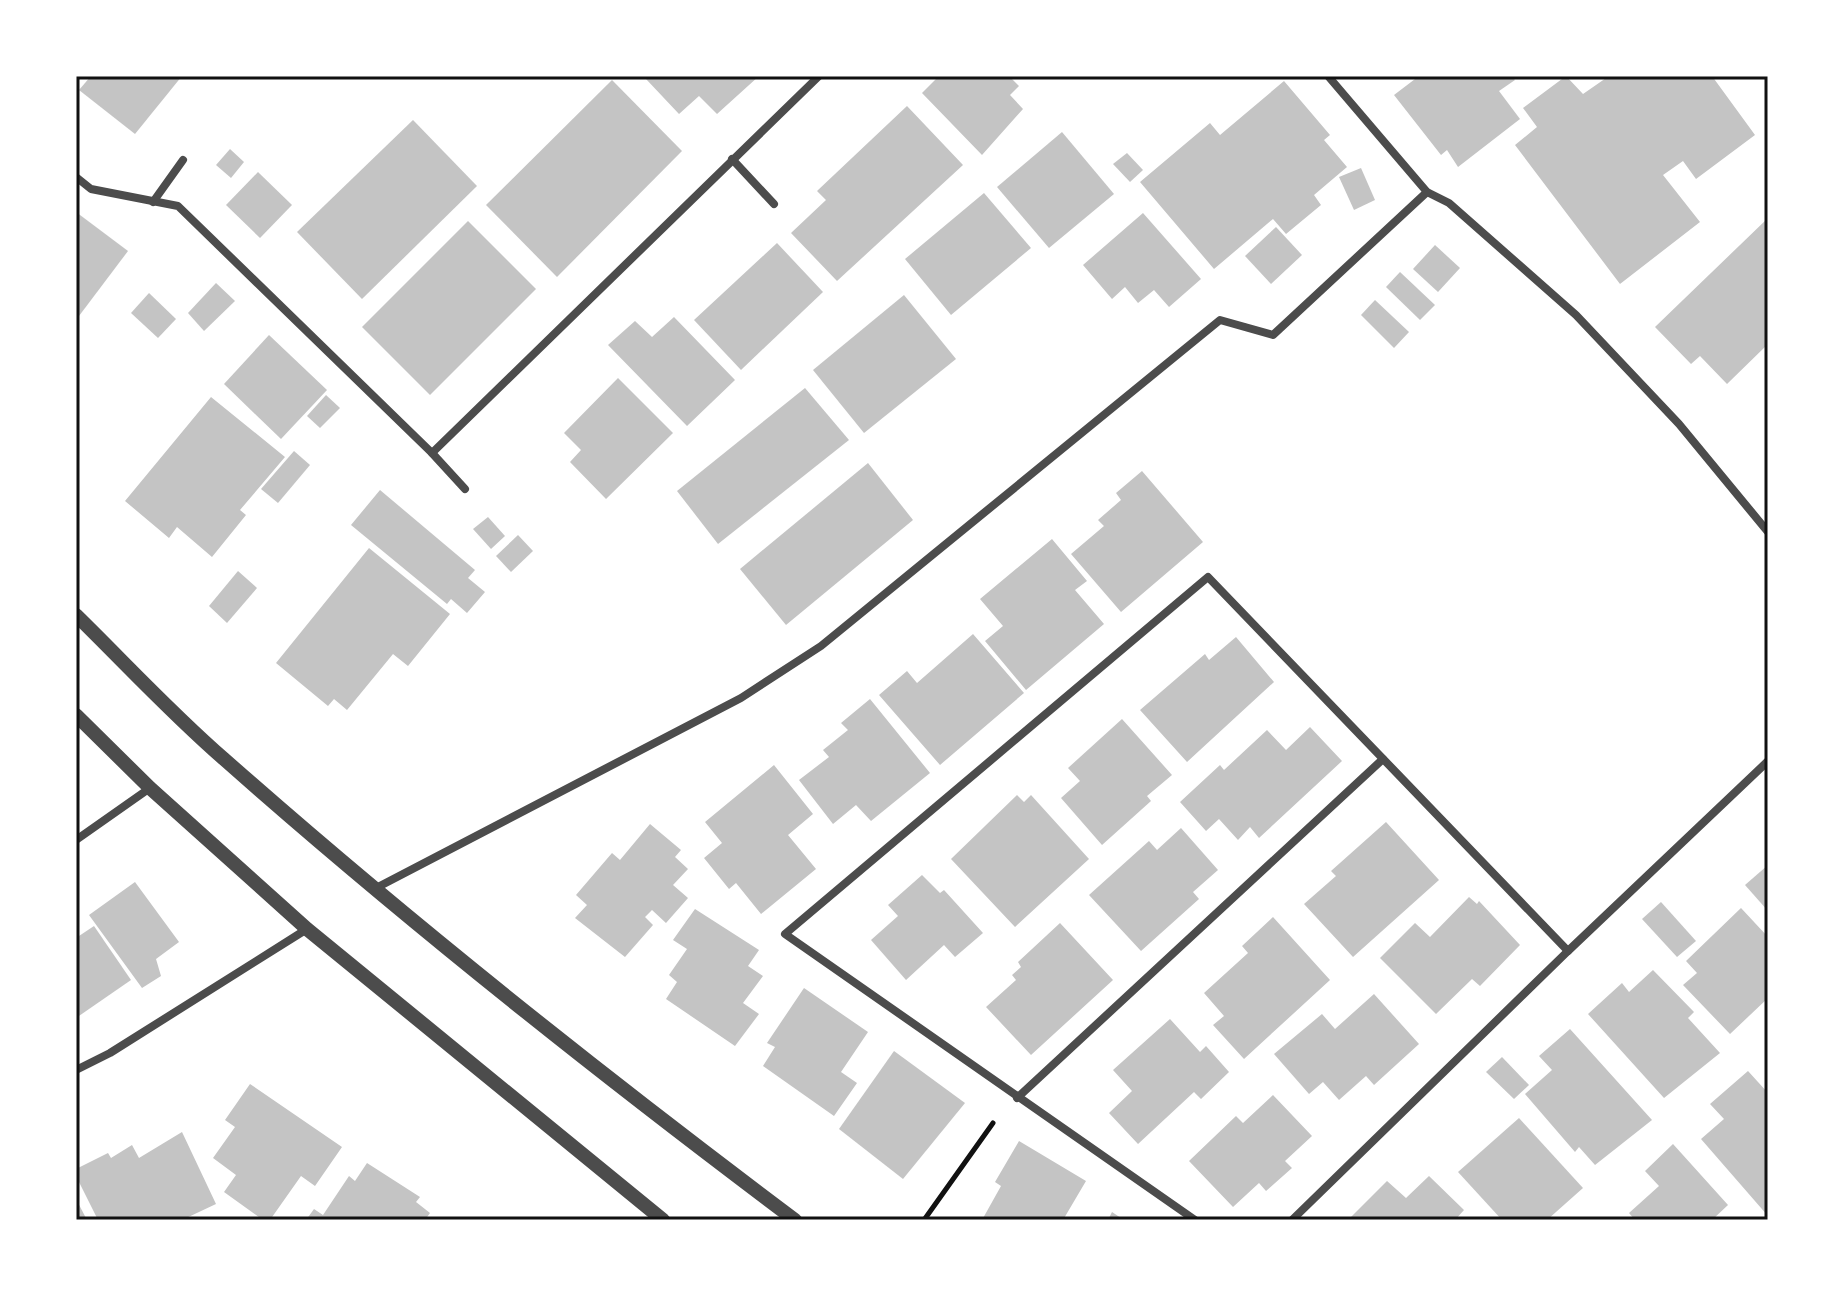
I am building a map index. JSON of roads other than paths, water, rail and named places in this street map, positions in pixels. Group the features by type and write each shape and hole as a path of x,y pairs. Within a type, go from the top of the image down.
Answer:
{"street":[{"path":"432,453 819,76"},
{"path":"1328,76 1427,192 1449,203 1576,315 1679,424 1768,532"},
{"path":"732,159 774,204"},
{"path":"153,202 183,160"},
{"path":"76,177 91,189 178,206 432,453 465,489"},
{"path":"376,888 741,698 821,646 1220,320 1273,335 1427,192"},
{"path":"1195,1220 785,934 1208,577 1568,951"},
{"path":"76,615 222,757 376,888 609,1081 795,1220"},
{"path":"76,715 150,788 307,929 663,1220"},
{"path":"1017,1098 1383,759"},
{"path":"1292,1220 1768,761"},
{"path":"76,840 150,788"},
{"path":"76,1070 110,1053 307,929"}]}
